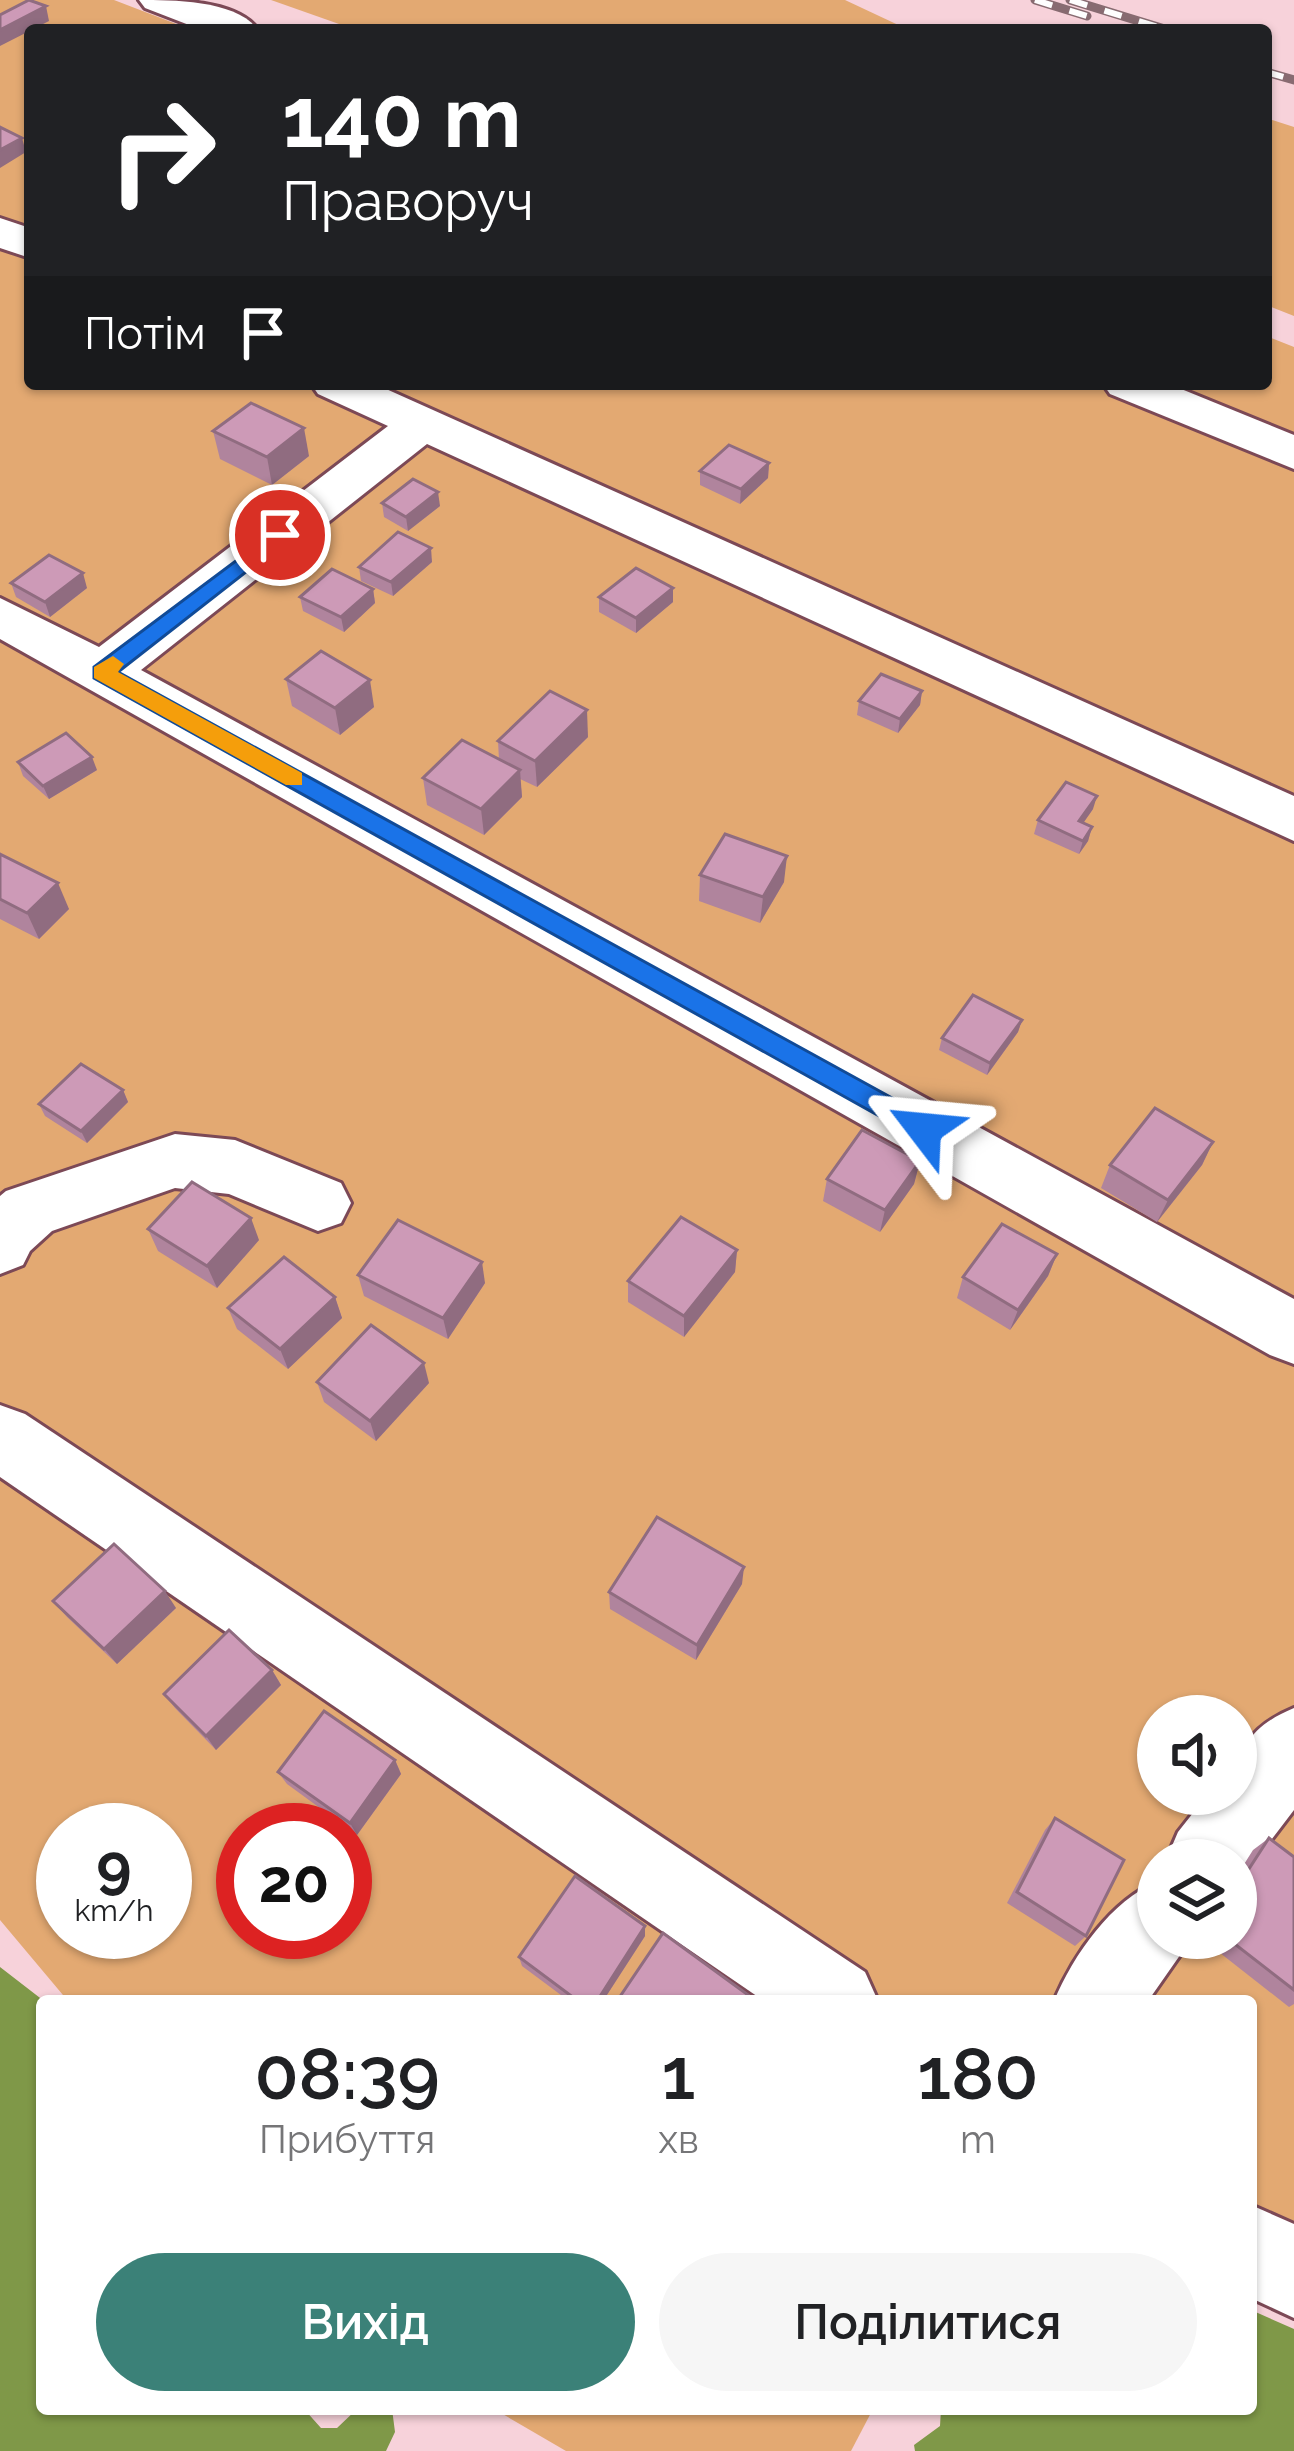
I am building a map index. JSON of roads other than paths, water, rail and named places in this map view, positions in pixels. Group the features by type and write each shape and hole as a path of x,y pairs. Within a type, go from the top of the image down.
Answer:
{"lane":[{"path":"159,0 222,24"},
{"path":"347,390 1294,820"},
{"path":"1141,390 1294,454"},
{"path":"102,673 422,424"},
{"path":"0,616 1294,1334"},
{"path":"0,1245 6,1232 29,1211 175,1161 235,1167 318,1203"},
{"path":"0,1437 827,1995"},
{"path":"1222,1839 1294,1747"},
{"path":"1101,1995 1137,1949"},
{"path":"1257,2252 1294,2273"}],"railway":[{"path":"1035,0 1087,16"},
{"path":"1070,0 1148,24"},
{"path":"1272,74 1294,80"}]}
